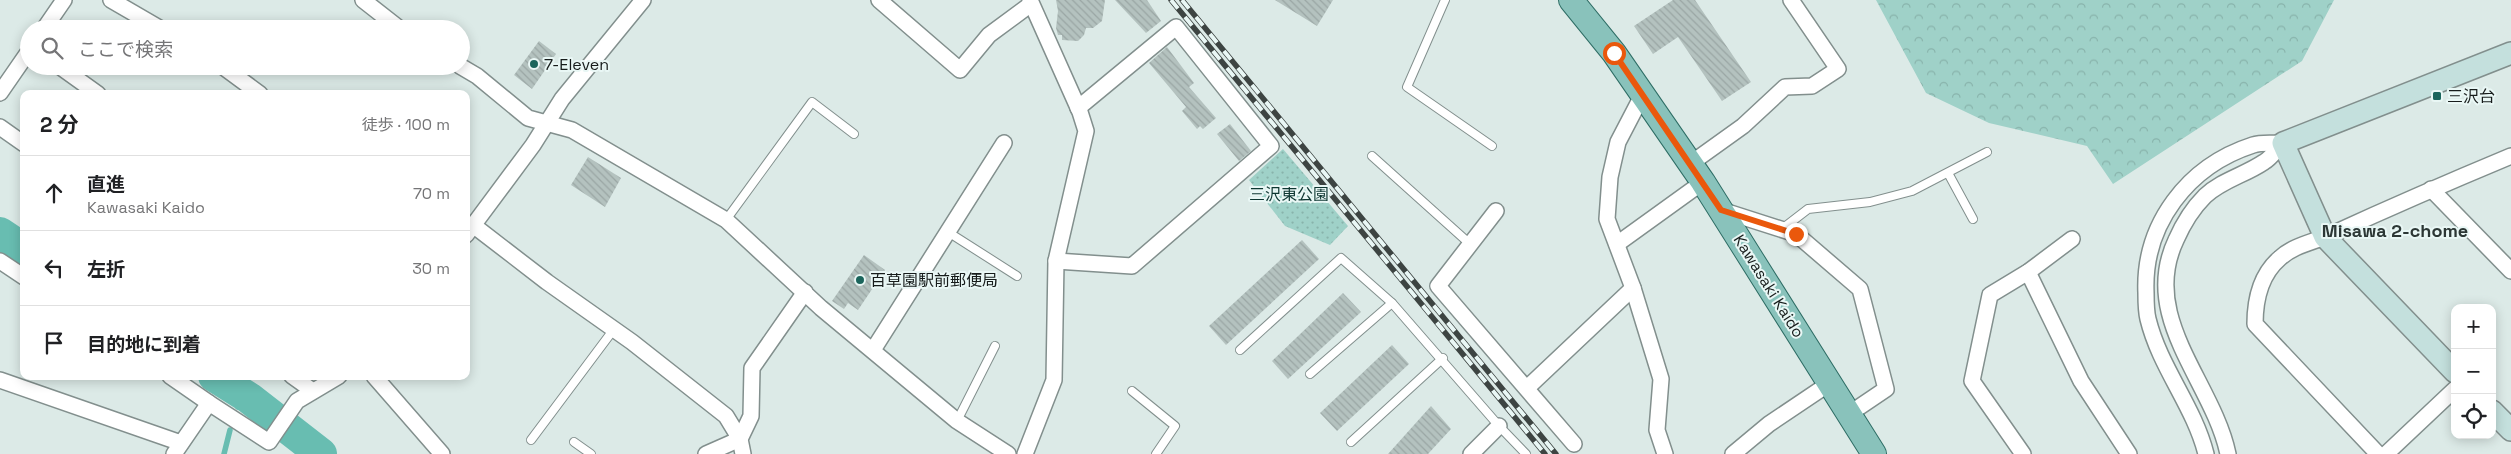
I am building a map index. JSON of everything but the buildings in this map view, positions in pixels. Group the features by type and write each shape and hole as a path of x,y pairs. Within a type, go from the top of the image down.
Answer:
{"main road":[{"name":"Kawasaki Kaido","path":"1578,2 1697,173 1874,454"}],"street":[{"path":"50,20 64,0"},
{"path":"111,0 145,20"},
{"path":"363,0 389,20"},
{"path":"879,0 960,70 989,36 1030,2 1078,108 1086,131 1056,261 1054,380 1025,454"},
{"path":"1617,244 1697,173 1785,87 1812,86 1838,69 1791,0"},
{"path":"470,229 533,145 562,99 641,1"},
{"path":"1056,261 1132,266 1271,146 1176,27 1078,108"},
{"path":"2206,454 2201,433 2158,355 2147,317 2145,273 2152,241 2168,207 2192,179 2217,160 2254,145 2283,143 2511,53"},
{"path":"0,93 20,64"},
{"path":"470,72 528,118 572,130 726,220 805,292 957,421 1008,454"},
{"path":"72,75 92,90"},
{"path":"234,75 255,90"},
{"path":"1643,94 1618,142 1610,177 1607,219 1633,288 1662,379 1657,430 1665,454"},
{"path":"0,127 20,141"},
{"path":"873,350 1004,143"},
{"path":"2283,143 2325,237 2451,368"},
{"path":"2228,454 2223,430 2178,342 2167,311 2165,278 2171,251 2185,220 2205,196 2228,180 2265,162 2283,143"},
{"path":"2378,454 2255,324 2255,301 2263,280 2279,258 2299,246 2325,237 2431,189 2511,156"},
{"path":"2431,189 2511,271"},
{"path":"1721,210 1796,234 1860,289 1886,389 1849,414"},
{"path":"1496,211 1438,286 1574,444"},
{"path":"470,231 614,329 726,416 742,447"},
{"path":"2023,454 1972,381 1990,295 2028,272 2072,239"},
{"path":"0,261 20,274"},
{"path":"2028,272 2081,380 2129,454"},
{"path":"1527,388 1633,288"},
{"path":"742,447 751,416 752,368 805,292"},
{"path":"0,380 178,448 210,403"},
{"path":"176,380 269,442 297,402 332,380"},
{"path":"298,380 313,391"},
{"path":"377,380 442,454"},
{"path":"1733,454 1770,424 1830,383"},
{"path":"2386,454 2451,393"},
{"path":"2496,415 2511,430"},
{"path":"1471,454 1499,426"},
{"path":"706,454 742,447"}],"lane":[{"path":"1445,0 1407,87 1492,146"},
{"path":"726,220 812,102 854,134"},
{"path":"1782,229 1808,209 1870,202 1912,191 1987,152"},
{"path":"1372,156 1470,244"},
{"path":"1948,172 1973,219"},
{"path":"948,232 1018,276"},
{"path":"1240,350 1341,258 1392,303 1442,358 1499,426 1526,454"},
{"path":"1310,374 1392,303"},
{"path":"531,440 614,329"},
{"path":"957,421 995,346"},
{"path":"1351,442 1442,358"},
{"path":"1132,391 1175,426 1156,454"},
{"path":"574,442 591,454"}],"green space":[{"path":"1876,0 2334,0 2302,61 2113,184 2087,146 1989,123 1926,93"},
{"name":"三沢東公園","path":"1283,149 1348,226 1330,245 1285,226 1249,180"}],"waterway":[{"path":"0,233 20,246"},
{"path":"220,380 249,398 321,454"},
{"path":"238,407 242,394"},
{"path":"224,454 230,430"}],"railway":[{"path":"1171,0 1545,454"},
{"path":"1182,0 1556,454"}],"place":[{"name":"7-Eleven","path":"534,64"},
{"name":"三沢台","path":"2437,96"},
{"name":"百草園駅前郵便局","path":"860,280"}],"district":[{"name":"Misawa 2-chome","path":"2395,230"}],"route":[{"path":"1614,53 1704,182 1721,210 1796,234"}]}
